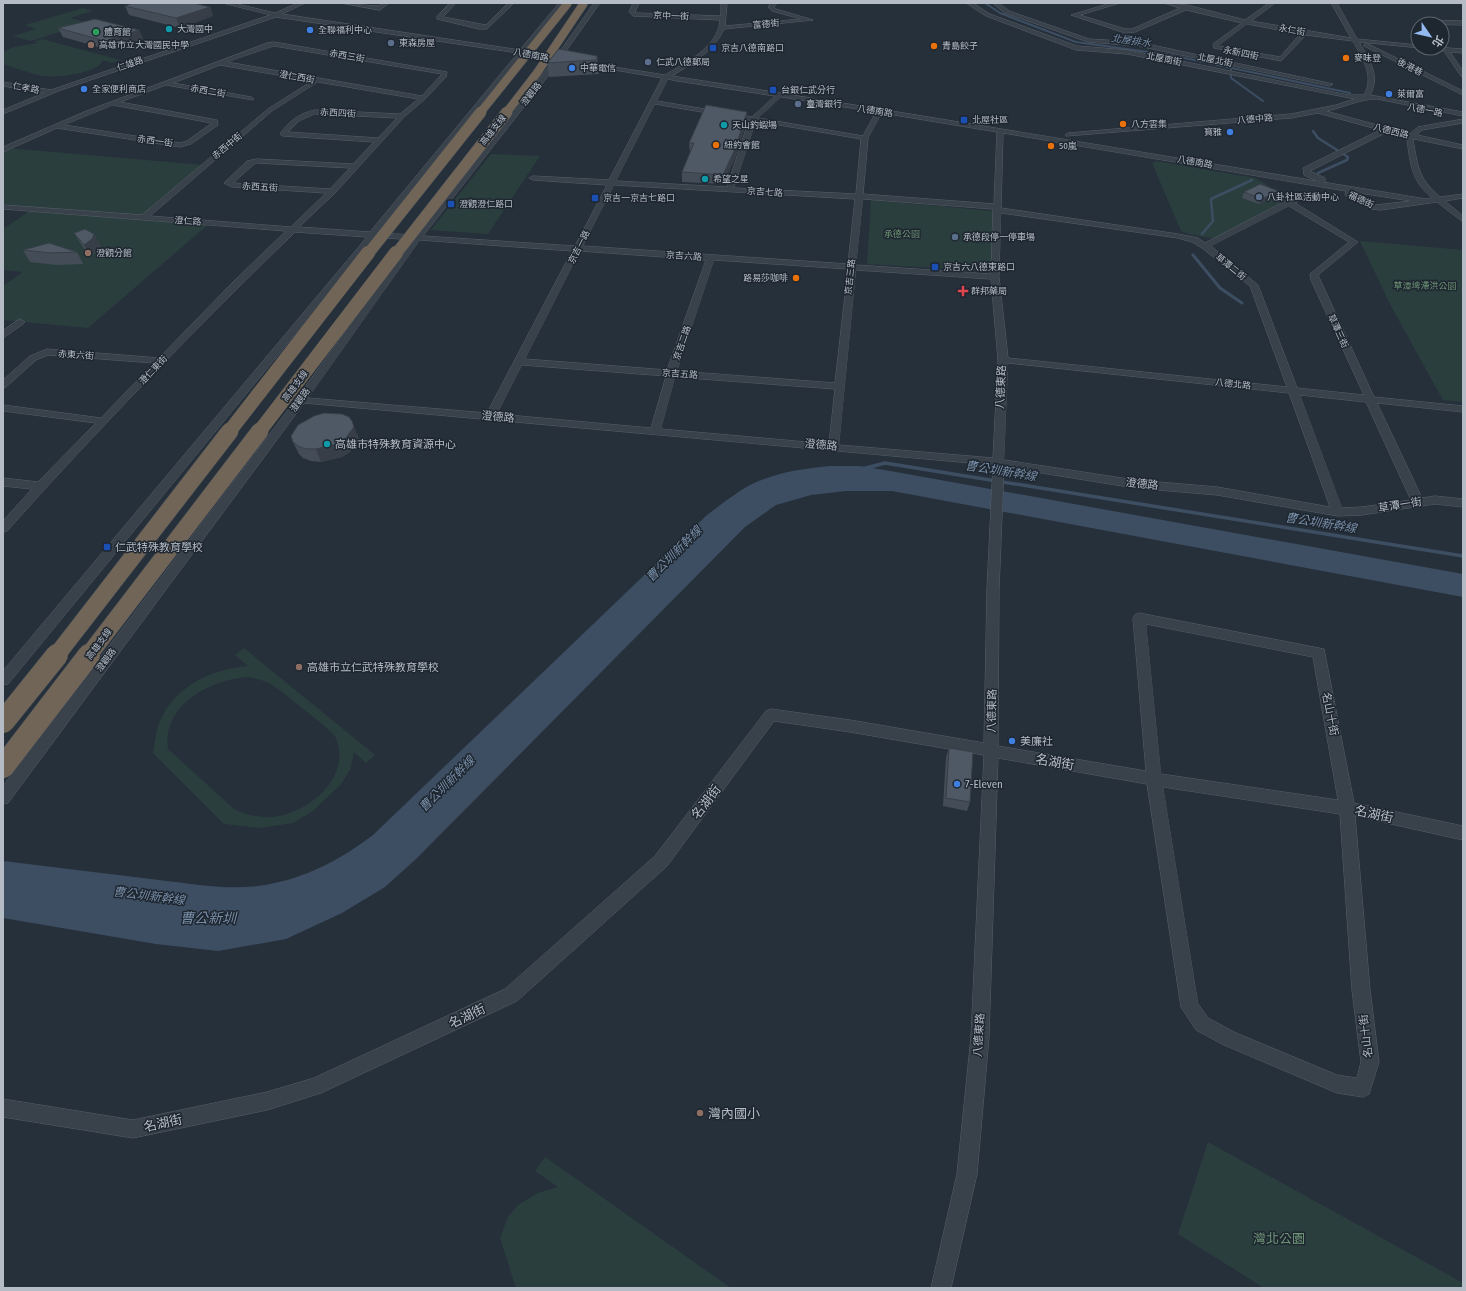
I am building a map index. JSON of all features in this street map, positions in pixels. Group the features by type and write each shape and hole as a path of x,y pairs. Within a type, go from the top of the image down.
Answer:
{"highway":[{"name":"高雄支線","path":"3,722 66,644 321,313 568,3"},
{"name":"高雄支線","path":"3,768 350,313 538,73 584,3"}],"street":[{"name":"八德南路","path":"226,3 276,15 522,52 561,60"},
{"name":"仁雄路","path":"3,112 50,92 276,15 302,3"},
{"path":"344,3 375,8 380,8 386,3"},
{"path":"453,3 439,18 479,27 487,27 511,3"},
{"path":"3,680 373,234 562,3"},
{"name":"澄觀路","path":"3,798 301,400 418,237 561,60 597,3"},
{"name":"京中一街","path":"636,3 632,12 634,15 722,18"},
{"path":"666,77 713,44 722,28 724,3"},
{"name":"富德街","path":"722,28 810,20 774,10 771,7 774,3"},
{"name":"北屋南街","path":"969,3 988,15 1077,47 1127,52 1222,70 1348,97 1366,97"},
{"name":"北屋北街","path":"996,3 1007,12 1086,41 1138,44 1335,86"},
{"path":"1117,3 1074,14 1125,31 1133,31 1196,3"},
{"name":"永仁街","path":"1167,3 1246,22 1304,33 1356,41 1410,46"},
{"name":"永新四街","path":"1272,3 1215,45 1216,47 1281,59 1304,33"},
{"path":"1334,3 1368,63 1372,74 1370,90 1366,97 1357,91 1349,89"},
{"path":"1450,23 1463,23"},
{"path":"1068,54 1086,41"},
{"name":"後港巷","path":"1356,41 1463,93"},
{"name":"赤西三街","path":"220,63 267,45 274,44 444,73 444,76 423,98"},
{"path":"1450,50 1463,51"},
{"path":"1450,55 1463,75"},
{"name":"八德南路","path":"573,62 1000,132 1038,136 1144,153 1337,188 1429,202"},
{"path":"3,150 54,126 220,63"},
{"name":"澄仁西街","path":"220,63 316,81 423,98"},
{"name":"京吉一路","path":"491,416 666,77"},
{"name":"赤西中街","path":"143,218 270,110 316,81"},
{"name":"赤西二街","path":"165,83 251,99"},
{"name":"仁孝路","path":"3,84 50,92"},
{"path":"730,190 753,119 778,96"},
{"name":"八德中路","path":"1038,136 1134,130 1320,112 1366,97"},
{"name":"八德一路","path":"1366,97 1377,97 1463,114"},
{"name":"八德一路","path":"1366,97 1463,118"},
{"path":"293,228 332,191 402,116 423,98"},
{"path":"654,102 865,138"},
{"name":"赤西一街","path":"54,126 180,145 190,143 216,124 215,121 113,103"},
{"name":"赤西四街","path":"380,140 283,134 289,126 306,113 315,112 402,116"},
{"name":"京吉三路","path":"834,446 865,138 879,112"},
{"name":"八德西路","path":"1320,112 1384,130 1463,147"},
{"name":"八德一路","path":"1411,136 1420,128 1463,121"},
{"name":"福德街","path":"1384,130 1307,169 1307,173 1378,207 1429,202 1463,196"},
{"name":"八德東路","path":"941,1288 967,1174 980,1029 991,751 993,589 997,462 1003,360 995,277 996,208 1000,132"},
{"path":"1411,136 1410,140 1416,174 1427,190 1463,220"},
{"name":"赤西五街","path":"332,191 232,185 228,183 250,163 257,160 356,166"},
{"name":"京吉七路","path":"533,178 847,197 858,196 996,208"},
{"name":"草潭三街","path":"1218,240 1294,200 1354,242 1314,274 1315,280 1418,502"},
{"name":"澄仁路","path":"3,207 373,234"},
{"name":"草潭二街","path":"996,208 1178,236 1195,240 1205,246 1254,285 1338,512"},
{"name":"澄仁東街","path":"3,528 41,486 161,361 293,228"},
{"name":"京吉六路","path":"373,234 995,277"},
{"path":"1178,236 1218,240"},
{"path":"1205,246 1218,240"},
{"name":"京吉二路","path":"656,430 671,374 711,258"},
{"path":"3,335 20,322"},
{"name":"赤東六街","path":"3,385 33,358 47,352 161,361"},
{"name":"八德北路","path":"1003,360 1463,409"},
{"name":"京吉五路","path":"520,362 839,386"},
{"name":"澄德路","path":"301,400 656,430 997,462 1136,484 1218,491 1338,512"},
{"path":"3,408 103,421"},
{"path":"3,482 41,486"},
{"name":"草潭一街","path":"1338,512 1362,511 1436,500 1463,503"},
{"name":"名山十街","path":"1139,618 1318,653 1347,808 1361,990 1370,1062 1363,1088 1337,1084 1230,1039 1202,1024 1190,1007 1154,779 1150,720 1139,618"},
{"name":"名湖街","path":"3,1108 133,1129 268,1101 315,1088 511,995 661,861 771,715 850,726 1154,779 1347,808 1463,833"}],"green space":[{"path":"83,8 93,11 70,18 88,23 31,41 13,36 36,29 25,25"},
{"path":"42,39 120,60 112,63 103,60 93,69 66,76 42,76 3,64 3,52 14,47 38,43 34,42"},
{"path":"7,148 204,165 143,217 211,222 88,328 3,320 3,286 23,272 3,270 3,229 31,210 3,208 3,150"},
{"path":"491,154 540,156 488,234 431,230"},
{"path":"1156,161 1255,178 1289,198 1215,239 1189,234 1181,231 1152,163"},
{"name":"承德公園","path":"871,200 993,211 991,271 867,264"},
{"name":"草潭埤滯洪公園","path":"1360,241 1463,250 1463,402 1443,400 1391,306"},
{"path":"244,648 375,755 366,763 354,752 350,770 341,784 313,811 293,823 260,828 224,824 153,753 158,726 169,705 187,687 198,680 222,671 248,666 235,655","holes":["247,677 255,678 274,686 325,726 336,738 339,752 338,766 333,779 324,791 313,801 300,808 287,814 273,817 253,816 234,809 168,749 168,733 173,720 181,708 191,698 204,689 218,683"]},
{"name":"灣北公園","path":"1208,1142 1463,1283 1463,1288 1264,1288 1178,1234"},
{"path":"545,1157 731,1288 516,1288 500,1238 508,1217 518,1205 538,1193 558,1187 535,1171"}],"water":[{"name":"曹公新圳","path":"829,466 860,466 896,472 1463,574 1463,597 892,491 846,491 811,495 776,505 745,527 416,859 385,887 342,913 286,939 218,951 156,944 3,918 3,861 198,885 252,887 295,878 335,860 373,835 707,515 740,491 761,480 783,473"}],"building":[{"path":"133,3 193,3 210,7 176,18 125,6"},
{"path":"95,19 139,30 105,41 58,28"},
{"path":"559,49 597,56 597,60 547,63"},
{"path":"706,105 747,112 735,149 723,175 682,172 694,143 689,143"},
{"path":"1260,184 1278,191 1262,199 1244,192"},
{"path":"85,229 94,234 92,239 84,245 74,233"},
{"path":"49,243 77,252 50,253 23,250"},
{"path":"324,413 342,414 349,417 354,427 345,439 337,444 316,449 306,449 293,442 291,436 298,425 314,416"},
{"name":"7-Eleven","path":"949,748 973,752 970,802 946,798"}],"waterway":[{"name":"北屋排水","path":"985,3 1000,13 1076,42 1170,55 1350,93"},
{"name":"北屋排水","path":"1231,70 1231,78 1263,101"},
{"name":"北屋排水","path":"1313,131 1318,138 1348,157 1347,160 1318,173"},
{"name":"北屋排水","path":"1202,234 1213,221 1211,199 1252,180"},
{"name":"北屋排水","path":"1193,255 1220,288 1242,303"},
{"name":"曹公圳新幹線","path":"862,469 885,463 1463,556"}],"place":[{"name":"大灣國中","path":"169,29"},
{"name":"全聯福利中心","path":"310,30"},
{"name":"體育館","path":"96,32"},
{"name":"東森房屋","path":"391,43"},
{"name":"高雄市立大灣國民中學","path":"91,45"},
{"name":"青島餃子","path":"934,46"},
{"name":"京吉八德南路口","path":"713,48"},
{"name":"麥味登","path":"1346,58"},
{"name":"仁武八德郵局","path":"648,62"},
{"name":"中華電信","path":"572,68"},
{"name":"全家便利商店","path":"84,89"},
{"name":"台銀仁武分行","path":"773,90"},
{"name":"萊爾富","path":"1389,94"},
{"name":"臺灣銀行","path":"798,104"},
{"name":"北屋社區","path":"964,120"},
{"name":"八方雲集","path":"1123,124"},
{"name":"天山釣蝦場","path":"724,125"},
{"name":"寶雅","path":"1230,132"},
{"name":"紐約會館","path":"716,145"},
{"name":"50嵐","path":"1051,146"},
{"name":"希望之星","path":"705,179"},
{"name":"八卦社區活動中心","path":"1259,197"},
{"name":"京吉一京吉七路口","path":"595,198"},
{"name":"澄觀澄仁路口","path":"451,204"},
{"name":"承德段停一停車場","path":"955,237"},
{"name":"澄觀分館","path":"88,253"},
{"name":"京吉六八德東路口","path":"935,267"},
{"name":"路易莎咖啡","path":"796,278"},
{"name":"群邦藥局","path":"963,291"},
{"name":"高雄市特殊教育資源中心","path":"327,444"},
{"name":"仁武特殊教育學校","path":"107,547"},
{"name":"高雄市立仁武特殊教育學校","path":"299,667"},
{"name":"美廉社","path":"1012,741"},
{"name":"7-Eleven","path":"957,784"},
{"name":"灣內國小","path":"700,1113"}]}
